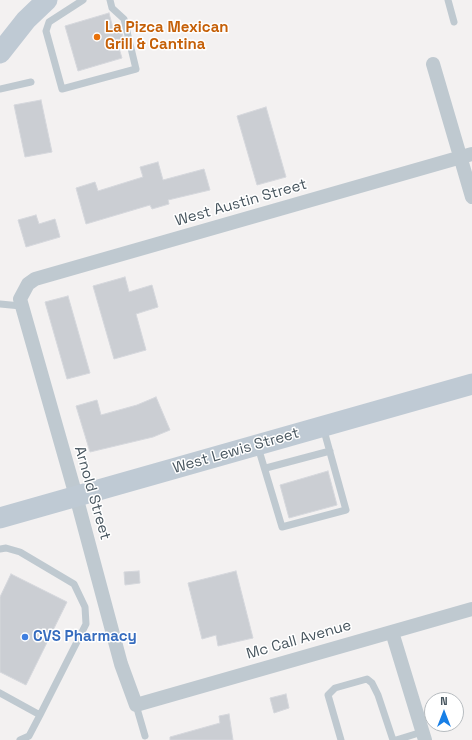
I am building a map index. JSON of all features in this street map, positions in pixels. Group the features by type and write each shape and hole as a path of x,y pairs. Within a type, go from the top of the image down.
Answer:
{"street":[{"path":"0,53 16,32 44,13"},
{"path":"433,64 466,156 472,197"},
{"name":"West Austin Street","path":"23,290 35,279 466,156"},
{"name":"Arnold Street","path":"23,290 20,299 21,306 76,496 121,664 136,705"},
{"name":"West Lewis Street","path":"0,518 472,384"},
{"name":"Mc Call Avenue","path":"136,705 472,609"},
{"path":"392,632 423,736"}],"lane":[{"path":"83,0 44,13 46,31 62,89 136,69 124,19 112,8 110,0"},
{"path":"448,0 454,22"},
{"path":"0,89 31,82"},
{"path":"0,304 21,306"},
{"path":"258,445 266,468 282,527 346,510 323,426"},
{"path":"266,468 330,451"},
{"path":"0,549 6,548 20,552 74,584 85,607 86,624 29,736 20,740"},
{"path":"341,740 328,695 336,688 367,679 372,683 378,695 394,740 423,736"},
{"path":"0,693 40,715"},
{"path":"136,705 145,736"}],"building":[{"name":"La Pizca Mexican Grill & Cantina","path":"109,13 114,32 121,30 125,43 118,45 122,58 78,71 65,26"},
{"path":"41,100 52,152 25,157 14,105"},
{"path":"266,107 286,177 257,185 237,116"},
{"path":"158,162 163,180 204,169 210,190 168,200 169,204 152,209 150,205 86,224 76,188 95,182 98,191 143,177 140,167"},
{"path":"36,215 39,224 55,219 60,237 26,247 18,220"},
{"path":"125,277 129,292 152,285 158,307 136,314 146,350 114,359 93,286"},
{"path":"68,296 90,373 67,379 45,302"},
{"path":"156,397 170,430 153,437 90,452 76,406 97,400 101,415 137,405"},
{"path":"328,471 337,505 289,518 280,485"},
{"path":"139,571 140,583 125,585 124,572"},
{"path":"236,571 253,638 218,646 216,635 202,639 188,583"},
{"name":"CVS Pharmacy","path":"11,574 67,602 26,685 0,672 0,597"},
{"path":"286,694 289,708 274,713 270,698"},
{"path":"229,714 233,740 170,740 170,737 220,723 219,716"}],"place":[{"name":"La Pizca Mexican Grill & Cantina","path":"97,37"},
{"name":"CVS Pharmacy","path":"25,637"}]}
